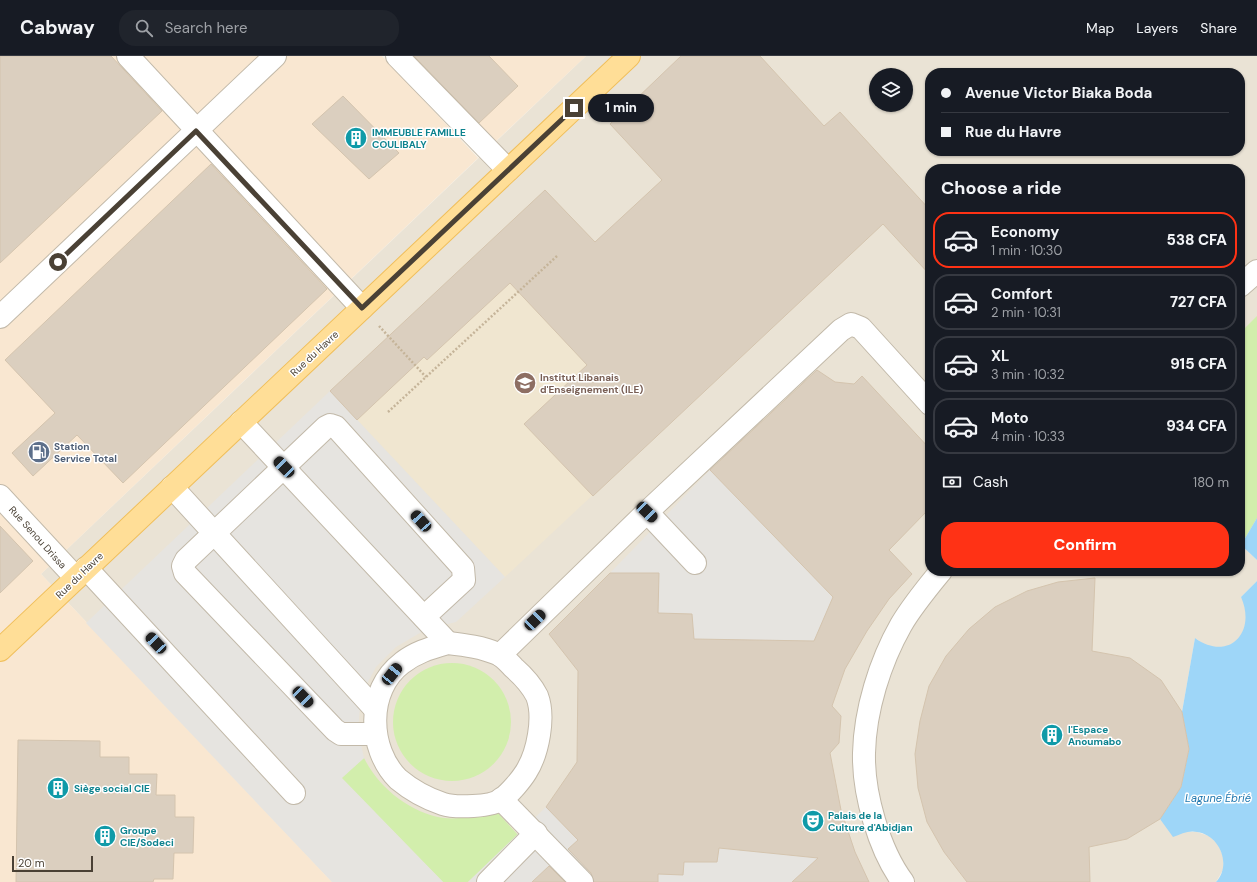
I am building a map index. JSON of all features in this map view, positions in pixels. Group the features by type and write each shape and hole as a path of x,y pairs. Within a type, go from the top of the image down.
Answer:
{"main road":[{"name":"Rue du Havre","path":"0,650 629,56"}],"street":[{"path":"128,56 196,131 362,308"},
{"path":"0,317 275,56"},
{"path":"397,56 508,170"},
{"path":"1245,282 1257,271"},
{"path":"500,655 647,512 841,330 851,324 861,328 925,398"},
{"path":"241,422 448,643"},
{"path":"375,734 342,734 335,730 185,573 183,566 186,560 214,532 326,427 330,425 336,427 463,568 464,580 424,617"},
{"path":"172,487 375,709"},
{"name":"Rue Senou Drissa","path":"0,496 81,573 294,793"},
{"path":"647,512 695,563"},
{"path":"903,882 880,840 868,798 864,753 870,710 882,667 902,625 937,576"},
{"path":"448,643 474,646 500,655 522,675 537,696 540,718 538,742 526,772 501,800 483,806 444,805 420,793 399,779 383,758 375,734 375,709 384,684 400,664 422,650 448,643"},
{"path":"501,800 536,833 582,882"},
{"path":"488,882 536,833"}],"path":[{"path":"388,412 557,256"},
{"path":"362,308 426,377"}],"shaded area":[{"path":"0,56 382,56 478,158 41,574 332,882 0,882"},
{"path":"411,56 586,56 494,143"},
{"path":"586,56 1257,56 1257,518 1245,538 1245,164 925,164 925,576 1245,576 1245,549 1257,560 1257,581 1241,597 1247,608 1249,619 1245,631 1238,640 1228,646 1217,648 1205,645 1195,638 1182,712 1189,749 1181,787 1160,819 1185,832 1197,832 1209,836 1218,844 1223,856 1224,868 1216,882 332,882 41,574"},
{"name":"Institut Libanais d'Enseignement (ILE)","path":"545,190 720,376 505,577 330,391"},
{"path":"330,391 505,577 456,622 425,630 396,647 376,667 361,695 358,730 364,758 342,778 443,882 332,882 86,623"},
{"path":"710,470 834,598 814,641 694,639 692,614 658,613 659,573 610,573"},
{"path":"546,807 617,882 468,882"},
{"path":"719,848 818,858 792,882 658,882 658,874 683,875 684,862 717,862"}],"green space":[{"path":"1257,316 1257,518 1245,538 1245,328"},
{"path":"452,663 463,664 474,668 485,673 494,680 501,689 506,700 510,711 510,733 506,744 501,755 494,764 485,771 474,776 463,780 452,781 441,780 430,776 419,771 410,764 403,755 398,744 394,733 393,722 394,711 398,700 403,689 410,680 419,673 430,668 441,664"},
{"path":"364,758 370,769 387,789 408,805 419,811 444,818 457,818 496,811 518,835 468,882 443,882 341,778"}],"water":[{"path":"1257,518 1257,560 1245,549 1245,538"},
{"name":"Lagune Ébrié","path":"1257,581 1257,882 1216,882 1221,875 1223,860 1221,852 1212,839 1205,834 1197,832 1188,832 1173,837 1160,819 1181,787 1189,749 1182,712 1195,638 1207,645 1218,647 1228,645 1236,640 1242,632 1245,622 1245,610 1241,597"}],"building":[{"path":"0,56 111,56 162,111 0,263"},
{"path":"414,56 489,56 518,86 479,123"},
{"path":"681,56 760,56 824,126 840,112 925,205 925,270 883,224 593,496 524,424 587,365 510,283 427,360 424,357 357,420 330,391 545,190 595,242 662,180 610,124"},
{"name":"IMMEUBLE FAMILLE COULIBALY","path":"343,96 399,153 369,179 312,124"},
{"path":"211,164 327,289 123,483 77,435 33,476 12,453 55,413 5,360"},
{"path":"817,370 835,382 854,384 862,376 925,444 925,513 889,550 912,574 889,599 867,631 845,669 832,706 841,716 839,743 830,753 841,810 855,852 869,882 792,882 818,858 719,848 717,862 684,862 683,875 658,874 658,882 594,882 591,873 568,849 578,840 546,807 577,762 578,671 549,634 610,573 659,573 658,613 692,614 694,639 814,641 833,597 710,470"},
{"path":"0,526 33,561 0,593"},
{"name":"l'Espace Anoumabo","path":"1095,578 1092,651 1130,658 1161,680 1182,712 1189,749 1181,787 1160,819 1127,839 1089,847 1090,882 967,882 944,852 927,822 918,788 915,754 920,721 929,686 946,656 969,629 995,607 1027,591 1058,582"},
{"name":"Groupe CIE/Sodeci","path":"18,740 100,741 100,757 129,757 129,774 157,774 156,795 175,795 175,817 194,817 193,853 174,853 173,879 154,879 153,882 16,882"},
{"path":"549,866 565,882 532,882"}],"place":[{"name":"IMMEUBLE FAMILLE COULIBALY","path":"356,138"},
{"name":"Institut Libanais d'Enseignement (ILE)","path":"525,383"},
{"name":"Station Service Total","path":"39,452"},
{"name":"l'Espace Anoumabo","path":"1052,735"},
{"name":"Siège social CIE","path":"58,788"},
{"name":"Palais de la Culture d'Abidjan","path":"813,821"},
{"name":"Groupe CIE/Sodeci","path":"105,836"}],"route":[{"path":"58,262 196,131 362,308 574,108"}]}
